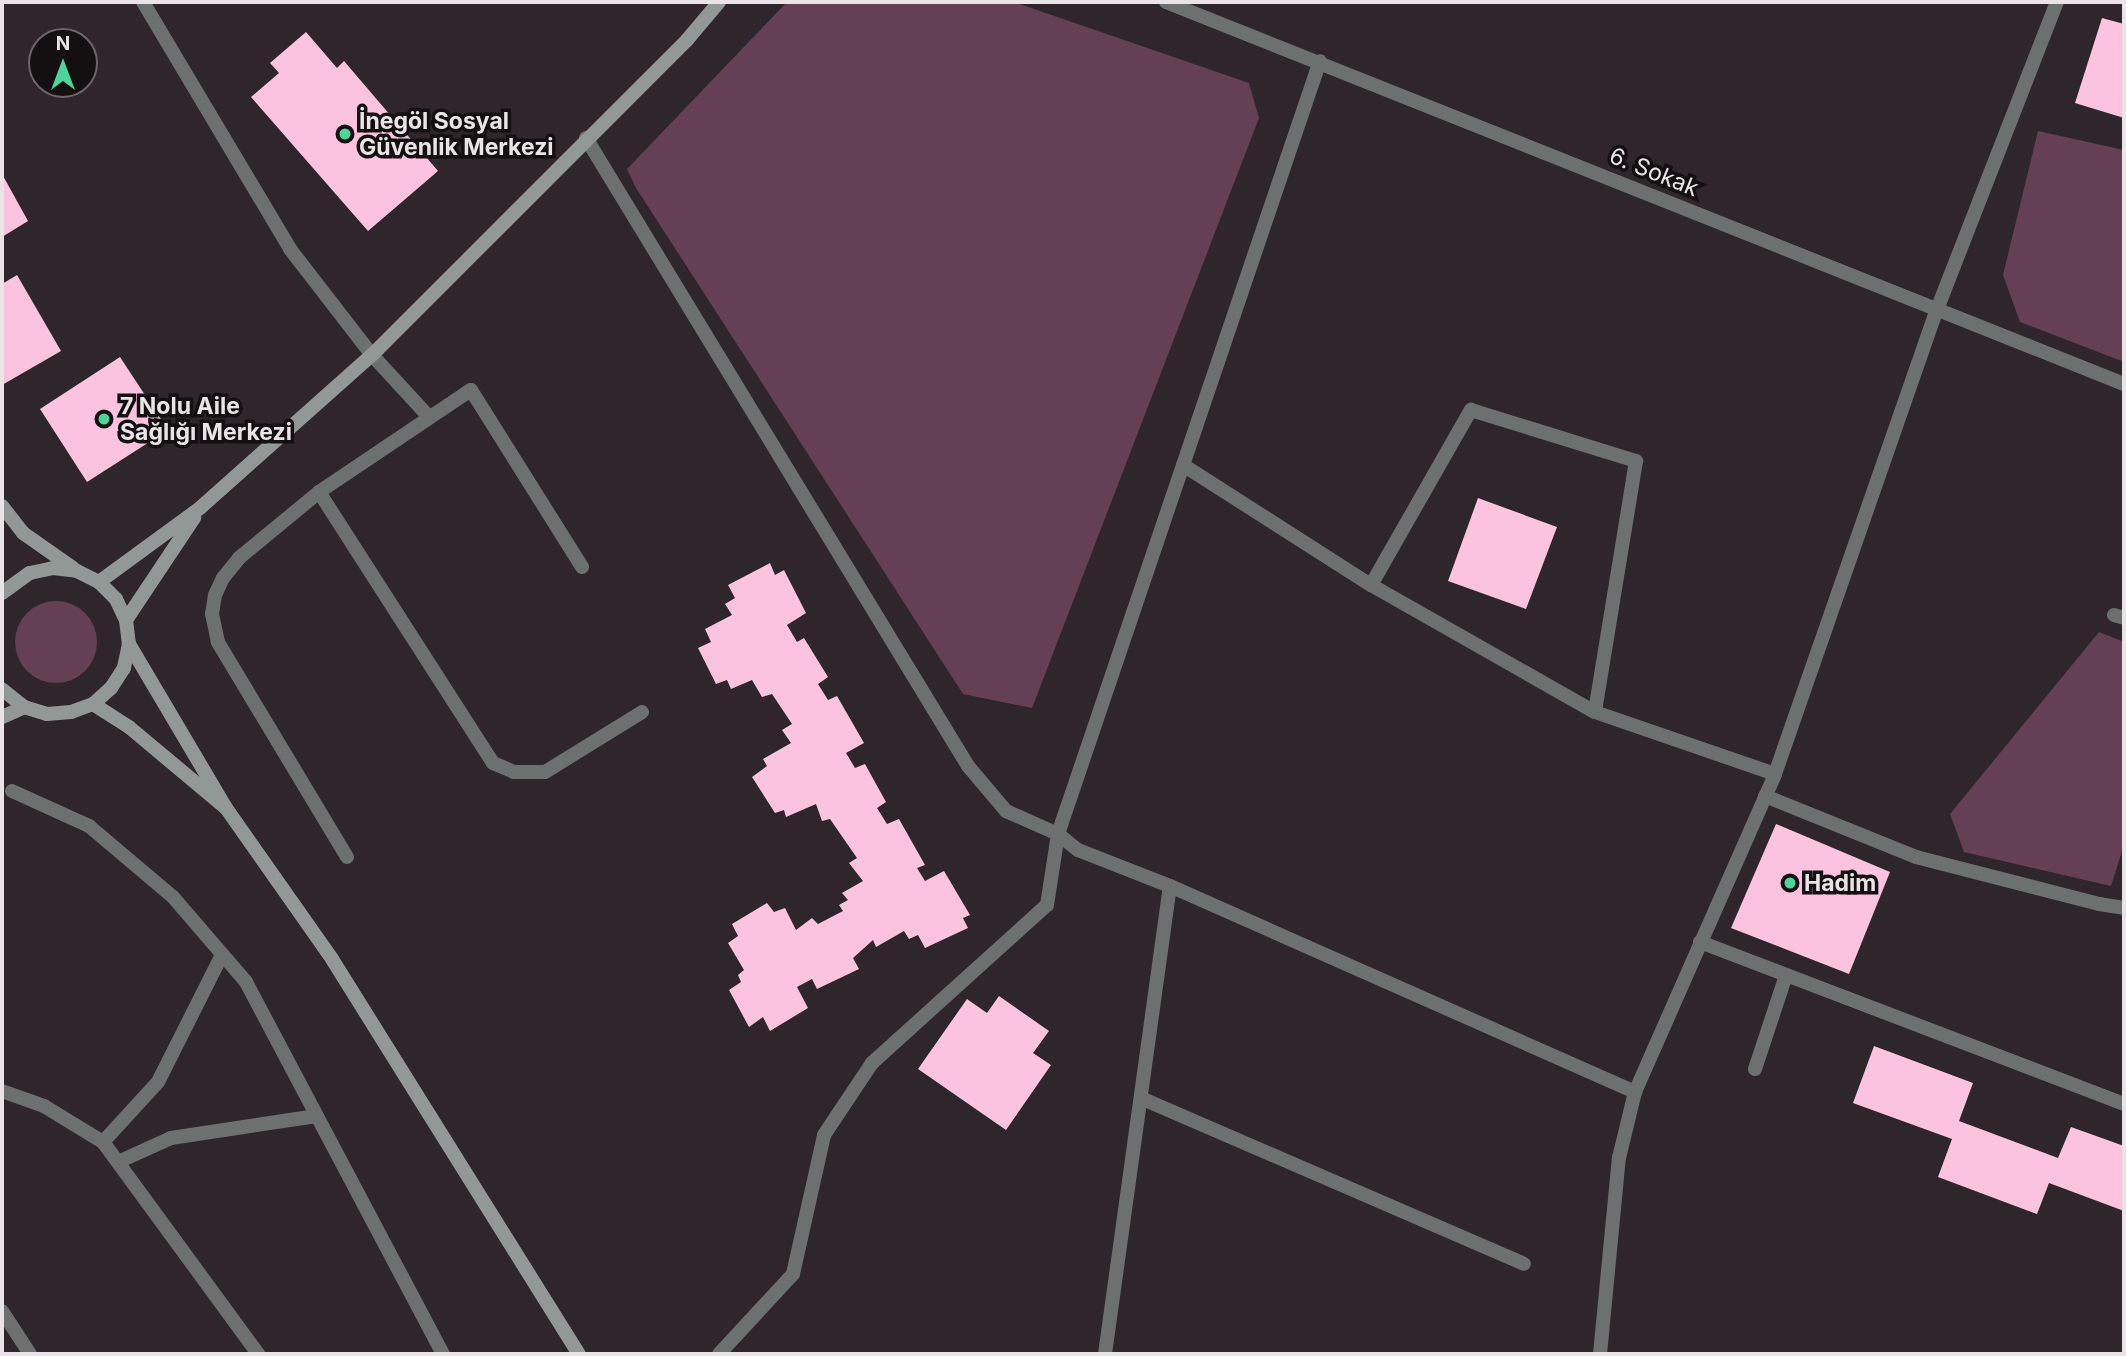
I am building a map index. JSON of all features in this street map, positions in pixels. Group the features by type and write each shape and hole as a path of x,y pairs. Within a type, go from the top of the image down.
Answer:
{"street":[{"path":"144,2 290,249 372,355 429,417"},
{"path":"99,582 200,508 372,355 586,138 687,40 719,2"},
{"name":"6. Sokak","path":"1166,2 1321,61 1937,312 2124,384"},
{"path":"1600,1354 1619,1158 1635,1091 1775,774 1937,312 2057,2"},
{"path":"719,1354 793,1274 824,1135 872,1063 1047,905 1058,834 1321,61"},
{"path":"586,138 968,766 1006,811 1058,834 1078,850 1170,886 1635,1091"},
{"path":"347,858 218,642 212,614 219,587 239,558 318,492 471,390 582,567"},
{"path":"1371,585 1471,410 1636,461 1595,712"},
{"path":"1184,465 1371,585 1595,712 1775,774"},
{"path":"318,492 493,763 514,772 545,772 642,712"},
{"path":"2,506 23,533 77,571 99,582 116,599 126,621 129,645 124,668 111,688 93,704 71,712 47,713 24,706 2,689"},
{"path":"126,621 200,508"},
{"path":"2,593 30,573 53,568 77,571"},
{"path":"129,645 226,808 332,959 579,1354"},
{"path":"93,704 129,727 226,808"},
{"path":"2,717 24,706"},
{"path":"12,791 89,826 173,897 246,982 443,1354"},
{"path":"1765,796 1916,857 2124,908"},
{"path":"1105,1354 1143,1099 1170,886"},
{"path":"1700,942 2124,1104"},
{"path":"103,1142 158,1082 222,955"},
{"path":"1755,1069 1786,975"},
{"path":"2,1091 44,1106 103,1142 258,1354"},
{"path":"1143,1099 1524,1264"},
{"path":"118,1162 171,1138 316,1116"},
{"path":"2,1311 30,1354"}],"shaded area":[{"path":"787,2 1014,2 1249,83 1259,118 1032,708 963,694 636,188 627,169"},
{"path":"2038,131 2124,150 2124,362 2020,322 2003,275"},
{"path":"48,601 64,601 79,608 90,619 97,634 94,658 85,671 64,683 48,683 33,676 22,665 15,650 15,634 22,619 33,608"},
{"path":"2099,632 2124,642 2124,845 2111,886 1964,852 1950,814"}],"building":[{"path":"2102,18 2124,24 2124,118 2075,103"},
{"name":"İnegöl Sosyal Güvenlik Merkezi","path":"306,32 337,68 344,61 438,171 368,231 251,97 279,73 270,63"},
{"path":"2,174 28,221 2,237"},
{"path":"17,275 61,351 2,385 2,284"},
{"name":"7 Nolu Aile Sağlığı Merkezi","path":"120,357 168,430 87,482 40,409"},
{"path":"1478,498 1557,527 1526,609 1448,581"},
{"path":"770,563 775,575 784,570 806,613 787,625 797,642 804,638 828,677 818,684 828,700 837,696 864,743 846,753 855,768 865,764 886,802 877,808 887,824 899,819 925,865 917,868 925,881 944,871 970,915 963,918 968,928 925,948 918,935 909,939 904,931 876,947 873,940 853,958 859,969 817,989 812,979 797,987 808,1008 770,1031 763,1017 749,1027 729,990 741,982 738,975 744,970 728,943 738,936 732,924 767,903 774,912 785,908 796,930 812,918 818,924 843,911 839,905 848,900 842,893 863,881 849,863 857,858 830,819 822,821 816,804 786,817 784,810 775,813 752,777 767,766 763,759 791,743 782,730 792,724 772,694 762,697 752,680 731,689 727,680 716,684 698,648 711,642 705,629 732,615 725,604 735,598 728,585"},
{"path":"1776,824 1890,872 1849,974 1731,928"},
{"path":"999,996 1049,1031 1033,1053 1051,1065 1006,1130 918,1069 967,999 987,1013"},
{"path":"1874,1046 1973,1083 1959,1121 2058,1158 2071,1127 2124,1146 2124,1211 2049,1183 2037,1214 1938,1177 1952,1139 1853,1103"}],"place":[{"name":"İnegöl Sosyal Güvenlik Merkezi","path":"345,134"},
{"name":"7 Nolu Aile Sağlığı Merkezi","path":"104,419"},
{"name":"Hadim","path":"1790,883"}]}
